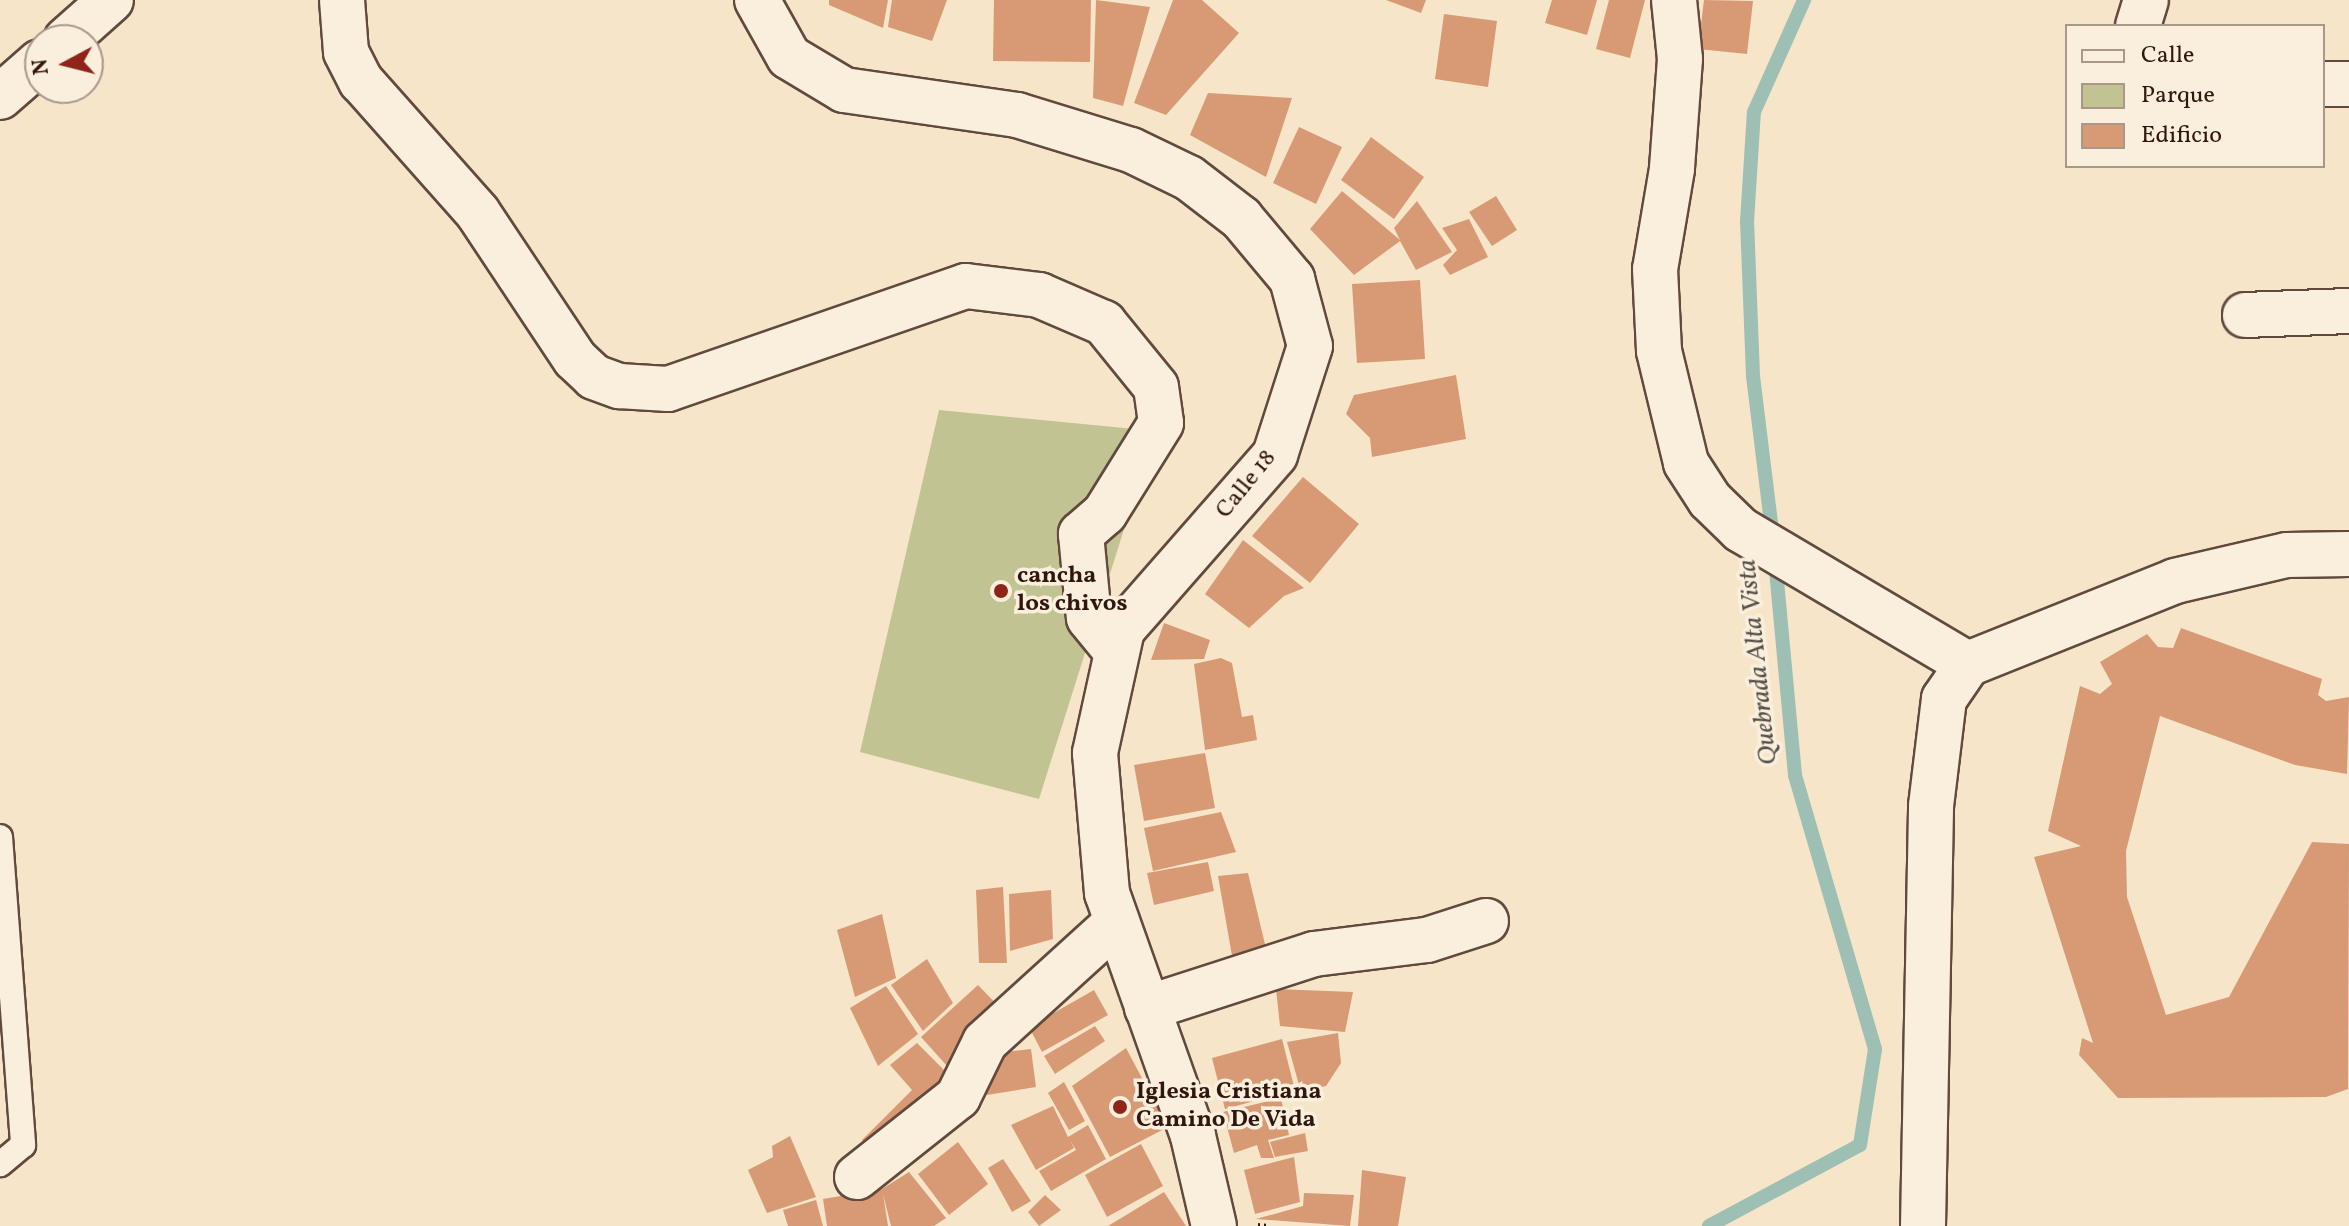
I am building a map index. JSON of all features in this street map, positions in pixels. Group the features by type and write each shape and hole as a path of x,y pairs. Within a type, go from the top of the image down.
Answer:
{"street":[{"path":"84,24 111,0"},
{"path":"342,0 346,52 361,81 478,213 575,359 594,377 619,386 668,389 966,286 1039,295 1104,323 1156,387 1161,423 1105,513 1081,534 1089,618 1116,651"},
{"name":"Calle 18","path":"757,0 789,57 844,90 1017,115 1131,150 1189,178 1241,218 1292,279 1310,346 1275,455 1122,630 1095,753 1107,893 1193,1136 1214,1226"},
{"path":"1674,0 1680,59 1674,137 1655,269 1659,351 1686,463 1710,500 1741,530 1968,664"},
{"path":"2139,24 2146,0"},
{"path":"0,97 24,76"},
{"path":"2325,84 2349,84"},
{"path":"2245,315 2349,311"},
{"path":"1923,1226 1931,806 1944,699 1968,664 2189,577 2287,555 2349,554"},
{"path":"1147,1008 1314,954 1427,940 1486,921"},
{"path":"857,1177 958,1097 985,1042 1117,922"}],"lane":[{"path":"0,837 23,1145 0,1164"}],"green space":[{"name":"cancha los chivos","path":"939,410 1155,431 1039,799 860,752"}],"building":[{"path":"829,0 888,0 883,28 829,5"},
{"path":"892,0 947,0 932,41 888,27"},
{"path":"994,0 1091,0 1090,62 993,61"},
{"path":"1096,0 1150,7 1123,106 1093,98"},
{"path":"1173,0 1202,0 1239,33 1166,115 1134,103"},
{"path":"1386,0 1426,0 1421,13"},
{"path":"1552,0 1597,0 1587,35 1545,23"},
{"path":"1609,0 1645,0 1630,58 1596,49"},
{"path":"1704,0 1753,1 1747,54 1698,49"},
{"path":"1444,14 1497,21 1488,87 1435,79"},
{"path":"1208,93 1292,98 1266,177 1190,135"},
{"path":"1299,127 1342,147 1316,204 1273,183"},
{"path":"1371,137 1424,177 1394,219 1341,180"},
{"path":"1342,191 1400,240 1394,228 1417,201 1452,252 1416,270 1400,241 1354,275 1310,229"},
{"path":"1496,196 1517,230 1492,246 1469,212"},
{"path":"1469,219 1488,257 1450,275 1443,265 1457,250 1442,228"},
{"path":"1420,280 1425,359 1357,363 1352,284"},
{"path":"1456,375 1466,439 1372,457 1370,438 1346,414 1354,395"},
{"path":"1303,477 1359,524 1310,583 1252,536"},
{"path":"1243,540 1304,588 1284,596 1249,628 1205,594"},
{"path":"1164,623 1210,640 1204,659 1151,660"},
{"path":"2181,628 2322,679 2318,695 2326,701 2349,697 2347,774 2295,765 2160,716 2126,851 2127,897 2166,1015 2229,997 2312,842 2349,844 2348,1089 2326,1097 2118,1098 2079,1055 2082,1038 2093,1043 2034,857 2081,846 2048,831 2080,686 2100,694 2112,684 2100,662 2147,634 2158,647 2173,648"},
{"path":"1221,658 1232,663 1242,717 1253,715 1257,740 1205,750 1194,664"},
{"path":"1205,753 1215,808 1144,821 1134,765"},
{"path":"1221,812 1236,852 1153,871 1144,828"},
{"path":"1208,862 1214,891 1154,905 1147,873"},
{"path":"1248,873 1268,957 1234,967 1218,876"},
{"path":"1003,887 1007,963 979,963 976,890"},
{"path":"1051,890 1053,939 1010,951 1009,894"},
{"path":"882,914 896,978 855,997 837,930"},
{"path":"927,959 953,1003 923,1031 891,985"},
{"path":"978,985 1004,1012 947,1066 921,1037"},
{"path":"886,986 918,1034 878,1066 850,1008"},
{"path":"1276,989 1353,992 1345,1032 1280,1026"},
{"path":"1094,990 1108,1015 1042,1052 1029,1027"},
{"path":"1095,1026 1105,1041 1055,1074 1044,1056"},
{"path":"1338,1033 1341,1063 1326,1086 1301,1092 1287,1042"},
{"path":"1282,1039 1295,1090 1225,1109 1212,1058"},
{"path":"917,1043 953,1079 872,1151 862,1140 912,1090 890,1065"},
{"name":"Iglesia Cristiana Camino De Vida","path":"1126,1048 1168,1127 1110,1157 1072,1086"},
{"path":"1031,1049 1036,1087 987,1095 985,1054"},
{"path":"1064,1082 1085,1121 1069,1130 1048,1093"},
{"path":"1281,1098 1289,1135 1268,1140 1274,1158 1261,1158 1257,1145 1234,1153 1223,1112"},
{"path":"1053,1106 1068,1137 1088,1125 1106,1159 1051,1191 1039,1171 1076,1150 1070,1140 1074,1148 1036,1170 1011,1125"},
{"path":"1305,1133 1308,1151 1275,1157 1270,1142"},
{"path":"790,1136 816,1197 767,1213 748,1170 773,1157 772,1146"},
{"path":"958,1142 988,1184 949,1215 918,1174"},
{"path":"1141,1144 1163,1186 1107,1217 1085,1175"},
{"path":"1294,1157 1300,1202 1255,1214 1244,1170"},
{"path":"1003,1159 1031,1201 1012,1212 988,1168"},
{"path":"1362,1170 1406,1177 1398,1226 1358,1226"},
{"path":"909,1172 946,1218 934,1226 891,1226 883,1194 888,1226 827,1226 823,1199 882,1189"},
{"path":"1164,1192 1186,1226 1108,1226"},
{"path":"1304,1193 1354,1195 1350,1226 1256,1219 1303,1206"},
{"path":"1045,1195 1061,1210 1039,1226 1028,1212"},
{"path":"816,1200 823,1226 788,1226 783,1210"}],"waterway":[{"name":"Quebrada Alta Vista","path":"1773,539 1753,376 1747,222 1754,112 1804,0"},
{"name":"Quebrada Alta Vista","path":"1709,1226 1860,1145 1875,1049 1795,775 1775,560"}],"place":[{"name":"cancha los chivos","path":"1001,591"},
{"name":"Iglesia Cristiana Camino De Vida","path":"1120,1107"}]}
